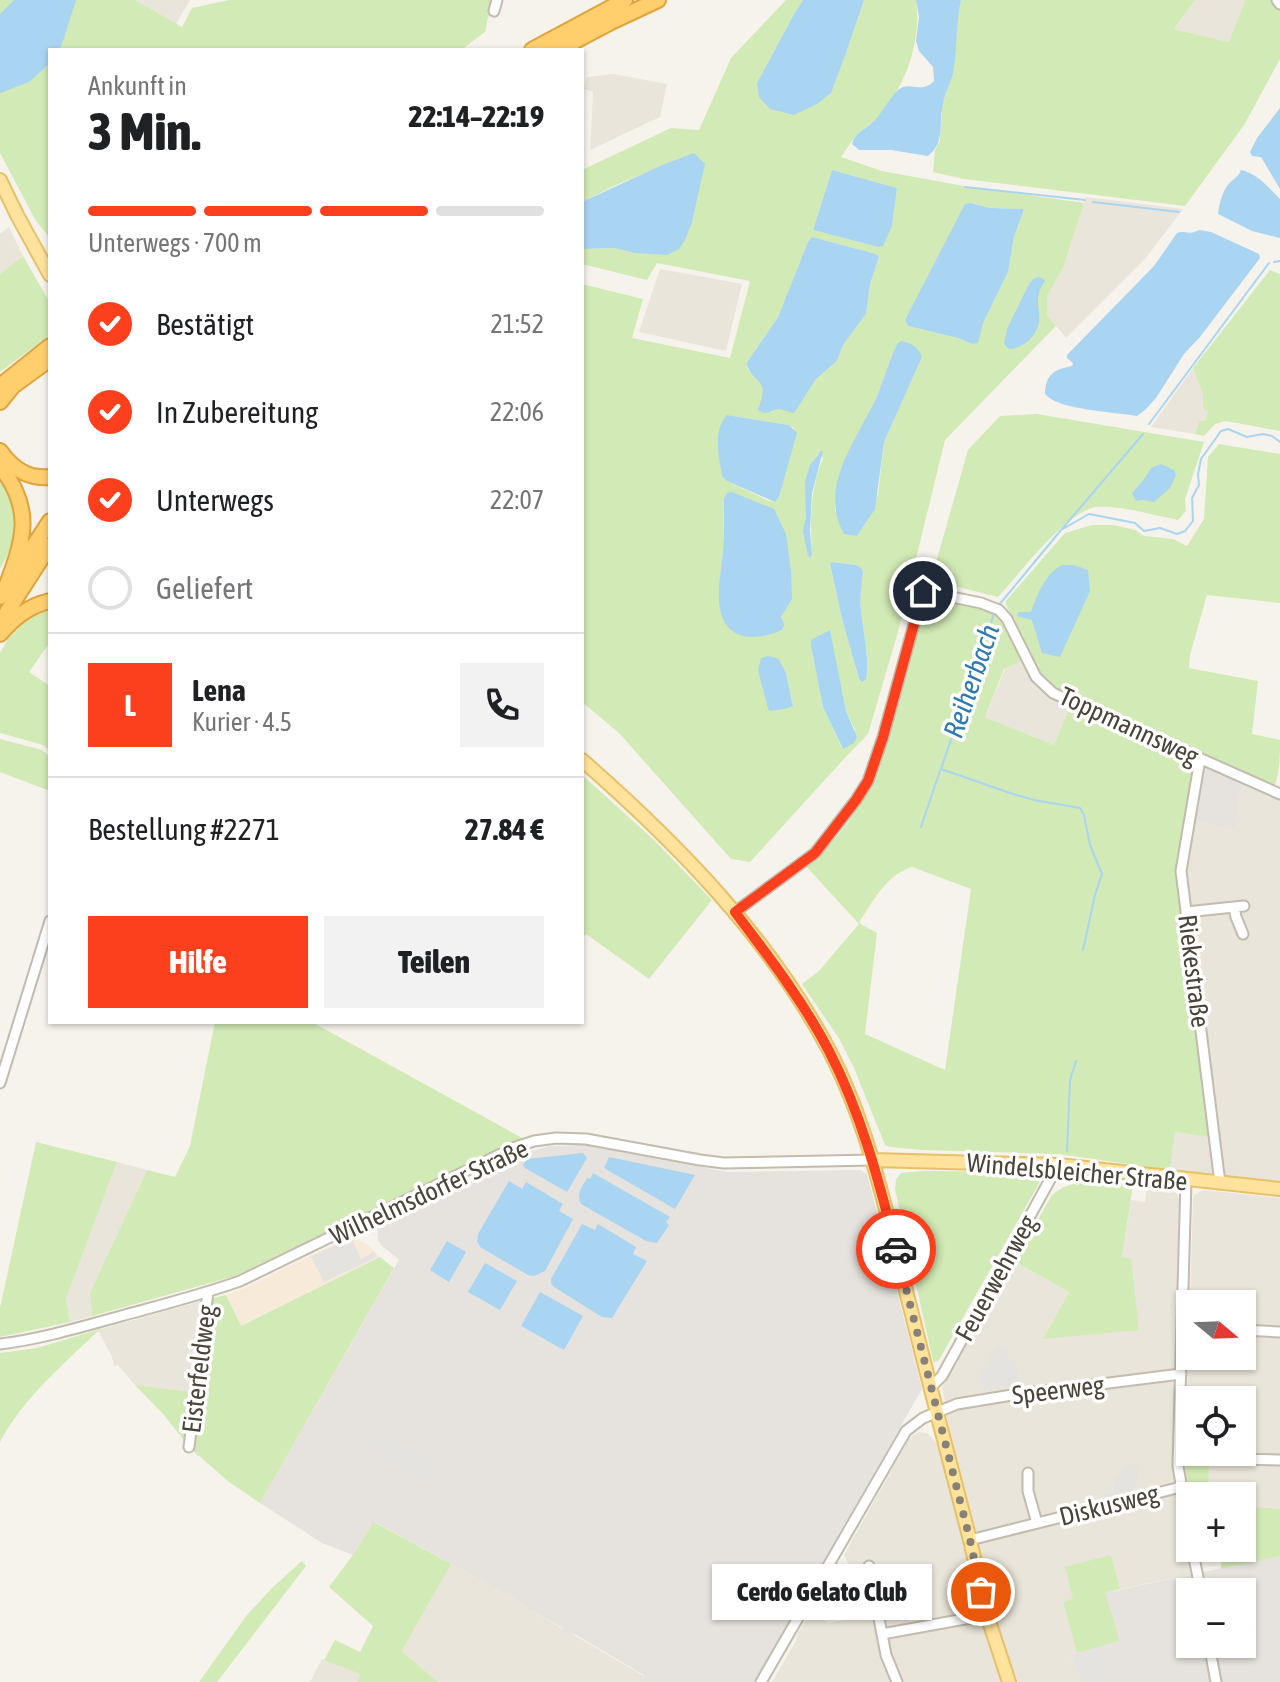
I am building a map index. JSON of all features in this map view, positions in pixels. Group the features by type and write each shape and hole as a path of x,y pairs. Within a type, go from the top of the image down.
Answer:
{"highway":[{"path":"536,48 625,0"},
{"path":"562,48 658,0"},
{"path":"0,386 48,348"},
{"path":"0,402 13,386 48,360"},
{"path":"0,451 17,470 31,476 48,477"},
{"path":"0,466 16,490 24,516 21,547 3,592"},
{"path":"3,592 48,524"},
{"path":"0,623 48,548"},
{"path":"0,634 24,611 48,601"}],"main road":[{"path":"0,180 48,271"},
{"path":"584,762 692,864 735,912 781,973 819,1033 853,1103 873,1160 987,1615 1009,1682"},
{"name":"Windelsbleicher Straße","path":"873,1160 1058,1165 1280,1189"}],"street":[{"path":"494,11 497,0"},
{"name":"Toppmannsweg","path":"735,912 815,853 868,781 923,591 995,608 1007,619 1036,677 1053,693 1280,794"},
{"name":"Riekestraße","path":"1200,759 1181,871 1220,1183"},
{"path":"1186,912 1239,906 1236,917 1243,934"},
{"path":"0,1083 48,927"},
{"name":"Wilhelmsdorfer Straße","path":"0,1344 40,1338 240,1281 513,1148 534,1141 586,1139 724,1163 873,1160"},
{"name":"Feuerwehrweg","path":"930,1388 942,1376 1058,1165"},
{"name":"Diskusweg","path":"1186,1180 1186,1290"},
{"name":"Eisterfeldweg","path":"189,1447 208,1292"},
{"path":"1256,1331 1280,1332"},
{"name":"Diskusweg","path":"1181,1370 1181,1386"},
{"name":"Speerweg","path":"761,1682 906,1431 915,1423 957,1404 1181,1374"},
{"path":"1256,1460 1280,1460"},
{"name":"Diskusweg","path":"1028,1473 1028,1491 1037,1523"},
{"name":"Diskusweg","path":"970,1540 1176,1488"},
{"path":"869,1566 888,1661 897,1682"},
{"path":"882,1634 987,1615"},
{"path":"1212,1658 1216,1682"}],"shaded area":[{"path":"135,0 190,0 176,24"},
{"path":"1195,0 1245,0 1229,42 1174,29"},
{"path":"613,74 667,84 660,117 590,150 593,92 584,89 587,77"},
{"path":"1086,197 1183,209 1145,259 1066,338 1047,315 1047,297 1064,265"},
{"path":"9,227 23,256 0,274 0,234"},
{"path":"660,269 742,284 726,351 639,332"},
{"path":"1193,368 1208,417 1199,421 1195,434 1151,427"},
{"path":"1024,660 1034,679 1052,698 1070,706 1054,745 985,717 1005,669"},
{"path":"1206,766 1244,783 1234,828 1192,820 1201,768"},
{"path":"1244,783 1280,798 1280,1181 1222,1176 1184,871 1192,820 1238,818 1239,797"},
{"path":"1175,1132 1211,1137 1217,1177 1170,1170"},
{"path":"584,1145 728,1172 861,1170 867,1174 922,1389 754,1682 643,1682 644,1675 576,1635 564,1633 563,1628 529,1607 375,1522 353,1555 322,1543 260,1503 399,1260 378,1240 377,1223 520,1154 550,1146"},
{"path":"117,1162 147,1170 90,1293 92,1316 70,1322 66,1299"},
{"path":"1147,1186 1171,1189 1179,1200 1174,1460 1176,1562 1191,1562 1194,1574 1120,1589 1111,1555 1073,1600 1063,1602 1077,1653 1071,1656 1081,1682 1018,1682 993,1615 942,1387 1014,1261 1069,1292 1043,1339 1122,1258 1131,1200 1145,1202"},
{"path":"1203,1190 1280,1198 1280,1509 1256,1507 1256,1482 1187,1482 1185,1466 1256,1466 1256,1386 1187,1386 1188,1370 1256,1370 1256,1290 1190,1290 1193,1199"},
{"path":"350,1236 368,1245 380,1257 240,1326 226,1295"},
{"path":"351,1237 361,1259 374,1252 377,1257 324,1282 311,1257"},
{"path":"205,1300 193,1392 135,1385 118,1365 114,1366 98,1330"},
{"path":"1007,1345 1009,1361 1016,1360 1020,1387 984,1391 982,1381 977,1382 997,1346"},
{"path":"380,1431 437,1464 427,1481 370,1449"},
{"path":"920,1432 927,1433 939,1448 983,1618 1005,1682 772,1682 811,1613 829,1623 859,1617 851,1570 844,1555 908,1441"},
{"path":"1129,1465 1140,1465 1137,1484 1127,1492 1128,1495 1105,1500 1104,1494 1114,1493 1114,1481 1121,1471"},
{"path":"1280,1556 1280,1682 1081,1682 1071,1655 1120,1641 1104,1593"},
{"path":"451,1564 644,1676 643,1682 438,1682 402,1651"},
{"path":"1256,1608 1268,1631 1256,1638"},
{"path":"1098,1647 1112,1682 1081,1682 1071,1655"},
{"path":"322,1659 361,1674 358,1682 310,1682"}],"green space":[{"path":"0,0 135,0 182,27 192,8 229,0 492,0 485,32 464,48 48,48 48,236 36,221 0,153"},
{"path":"786,0 803,0 757,83 838,70 864,0 916,0 917,31 904,77 889,104 857,134 841,157 882,171 1084,203 1064,265 1047,297 1047,315 1056,326 945,440 898,632 868,734 750,862 731,859 619,733 584,704 584,284 643,299 632,338 730,358 750,281 657,263 647,280 584,264 584,249 615,248 634,253 683,157 584,201 584,169 671,128 699,130 731,58","holes":["832,170 897,188 892,226 878,247 813,230","972,203 990,208 1024,209 1014,237 1008,272 972,344 908,326 905,320","812,237 879,257 870,284 866,314 843,345 837,361 809,389 771,412 760,380 748,370 746,364 778,317","897,344 922,357 884,442 878,494 868,520 857,536 835,511 838,480","727,415 794,428 779,497 775,502 727,481","818,454 823,458 812,505 812,554 805,536 806,485","727,493 792,598 781,617 719,600 724,499","832,562 856,565 863,572 860,601 867,663 866,680 863,682 859,680 830,565","830,631 846,711 855,730 842,748 823,707 811,640","779,659 786,673 793,705 768,709 764,692"]},
{"path":"961,0 1195,0 1174,29 1229,42 1245,0 1273,0 1280,8 1280,59 1244,125 1185,206 964,179 933,172 935,150 940,140 942,106 953,71"},
{"path":"23,256 48,300 48,336 0,372 0,274"},
{"path":"1270,270 1280,274 1280,431 1226,421 1215,424 1204,436 1195,434 1199,421 1205,420 1208,412 1203,408 1203,395 1193,368"},
{"path":"1037,414 1204,442 1185,499 1186,511 1178,520 1111,507 1092,508 1080,513 1055,534 998,597 931,580 968,450 1000,416"},
{"path":"1219,444 1280,454 1280,603 1207,595 1189,668 1258,681 1252,734 1280,740 1279,770 1274,787 1054,689 1039,673 1005,602 1065,533 1092,525 1114,525 1135,530 1144,536 1173,539 1187,546 1204,519 1208,457"},
{"path":"0,479 13,501 16,523 12,546 0,569"},
{"path":"926,597 977,607 998,615 1024,660 1004,669 985,717 1054,745 1070,706 1193,760 1195,764 1178,872 1211,1137 1175,1132 1170,1170 1058,1154 922,1150 885,1145 840,1040 802,984 819,971 859,924 805,865 841,832 878,768","holes":["912,867 971,889 945,1070 865,1034 877,933 859,923 887,882"]},
{"path":"48,608 48,645 29,672 48,685 48,749 0,733 0,653 8,639 40,610"},
{"path":"0,739 42,750 48,755 48,790 0,772"},
{"path":"584,777 653,839 712,900 649,979 586,934 584,936"},
{"path":"215,1024 316,1024 522,1138 235,1276 92,1316 90,1293 147,1170 175,1177 190,1146"},
{"path":"36,1142 117,1162 66,1299 70,1322 0,1337 0,1308"},
{"path":"1037,1172 1042,1178 939,1360 935,1362 895,1189 896,1179 901,1173"},
{"path":"1096,1180 1133,1185 1122,1257 1131,1259 1139,1330 1043,1339 1069,1292 1014,1261 1052,1195 1067,1186"},
{"path":"380,1257 394,1268 260,1503 229,1482 191,1449 209,1299 226,1295 241,1326"},
{"path":"104,1328 44,1383 20,1411 0,1442 0,1353 37,1348"},
{"path":"135,1385 193,1392 187,1444 163,1414"},
{"path":"1186,1466 1209,1466 1208,1482 1188,1482"},
{"path":"1256,1507 1280,1509 1280,1556 1256,1561"},
{"path":"374,1522 451,1564 402,1651 438,1682 358,1682 360,1674 324,1660 335,1640 360,1652 373,1626 329,1587"},
{"path":"1111,1555 1120,1589 1105,1593 1120,1641 1077,1653 1063,1602 1073,1599 1065,1567"},
{"path":"302,1561 306,1566 217,1682 199,1682 247,1615"},
{"path":"1221,1562 1253,1562 1221,1569"}],"water":[{"path":"14,0 76,0 60,48 48,48 48,65 29,82 0,93 0,14"},
{"path":"803,0 864,0 831,93 794,115 770,109 759,97 757,83"},
{"path":"916,0 961,0 954,68 944,100 937,145 928,156 891,150 859,150 852,144 855,137 874,121 898,90 907,86 925,87 934,81 933,67 919,51 916,41 919,17"},
{"path":"1280,108 1280,189 1261,157 1252,156 1250,152"},
{"path":"694,153 705,164 692,222 679,249 667,255 634,253 615,248 584,249 584,201"},
{"path":"832,170 897,188 892,226 883,246 813,230"},
{"path":"1241,170 1257,178 1280,199 1280,238 1252,231 1218,214 1225,189"},
{"path":"965,204 990,208 1024,209 1014,237 1008,272 983,323 978,343 972,344 908,326 905,320"},
{"path":"1211,232 1259,254 1260,258 1184,354 1145,410 1137,416 1088,410 1062,404 1045,394 1047,381 1052,374 1072,366 1067,355 1154,266 1177,233"},
{"path":"812,237 879,257 870,284 866,314 843,345 837,361 816,379 794,413 778,409 764,413 758,410 763,392 761,384 746,364 778,317"},
{"path":"1038,277 1045,281 1039,294 1036,330 1023,345 1009,349 1004,344 1007,329 1029,284"},
{"path":"901,341 914,346 922,357 884,442 875,509 857,536 844,534 837,516 835,498 843,463"},
{"path":"727,415 789,425 797,433 775,502 722,476 718,436"},
{"path":"821,451 812,493 810,558 803,531 806,517 805,481 810,465"},
{"path":"1161,464 1174,470 1176,475 1170,488 1154,502 1136,501 1132,493 1151,468"},
{"path":"732,492 774,509 786,534 792,599 781,617 782,630 770,634 740,635 725,623 721,613 719,594 724,499 727,493"},
{"path":"832,562 856,565 863,572 860,605 867,663 866,680 862,682 842,619"},
{"path":"1062,565 1088,570 1090,591 1060,657 1042,653 1032,620 1017,616 1019,612 1031,612 1046,579"},
{"path":"830,630 846,711 857,737 854,743 843,749 823,707 811,646 811,640"},
{"path":"761,658 779,659 786,673 793,706 768,709 758,670"},
{"path":"583,1153 587,1158 567,1192 523,1165 527,1159"},
{"path":"609,1157 695,1175 675,1209 604,1168"},
{"path":"593,1173 670,1217 666,1222 669,1225 657,1243 646,1241 581,1204 580,1191"},
{"path":"509,1181 522,1189 526,1182 563,1204 559,1211 573,1219 545,1271 534,1276 480,1247 477,1241 478,1234"},
{"path":"582,1224 595,1230 598,1224 636,1247 633,1254 647,1261 612,1318 602,1317 551,1283"},
{"path":"447,1241 466,1252 449,1282 430,1270"},
{"path":"485,1263 517,1281 500,1310 468,1292"},
{"path":"540,1292 583,1316 564,1350 521,1326"}],"waterway":[{"path":"965,187 1085,200"},
{"path":"1093,202 1179,212"},
{"path":"1274,262 1280,261"},
{"path":"1149,424 1269,263"},
{"name":"Reiherbach","path":"999,605 1061,530 1089,514 1135,523 1144,531 1160,528 1177,534 1185,531 1193,521 1192,498 1199,485 1201,459 1221,431 1228,429 1247,437 1263,434 1280,442"},
{"path":"1062,529 1143,434"},
{"name":"Reiherbach","path":"994,614 941,769 1034,800 1080,808 1102,874 1083,950"},
{"path":"921,827 940,771"},
{"name":"Reiherbach","path":"1067,1151 1070,1080 1076,1061"}],"way so far":[{"path":"896,1249 981,1592"}],"place":[{"name":"Cerdo Gelato Club","path":"981,1592"}],"route":[{"path":"896,1249 873,1160 853,1103 830,1053 781,973 735,912 815,853 868,781 923,591"}]}
